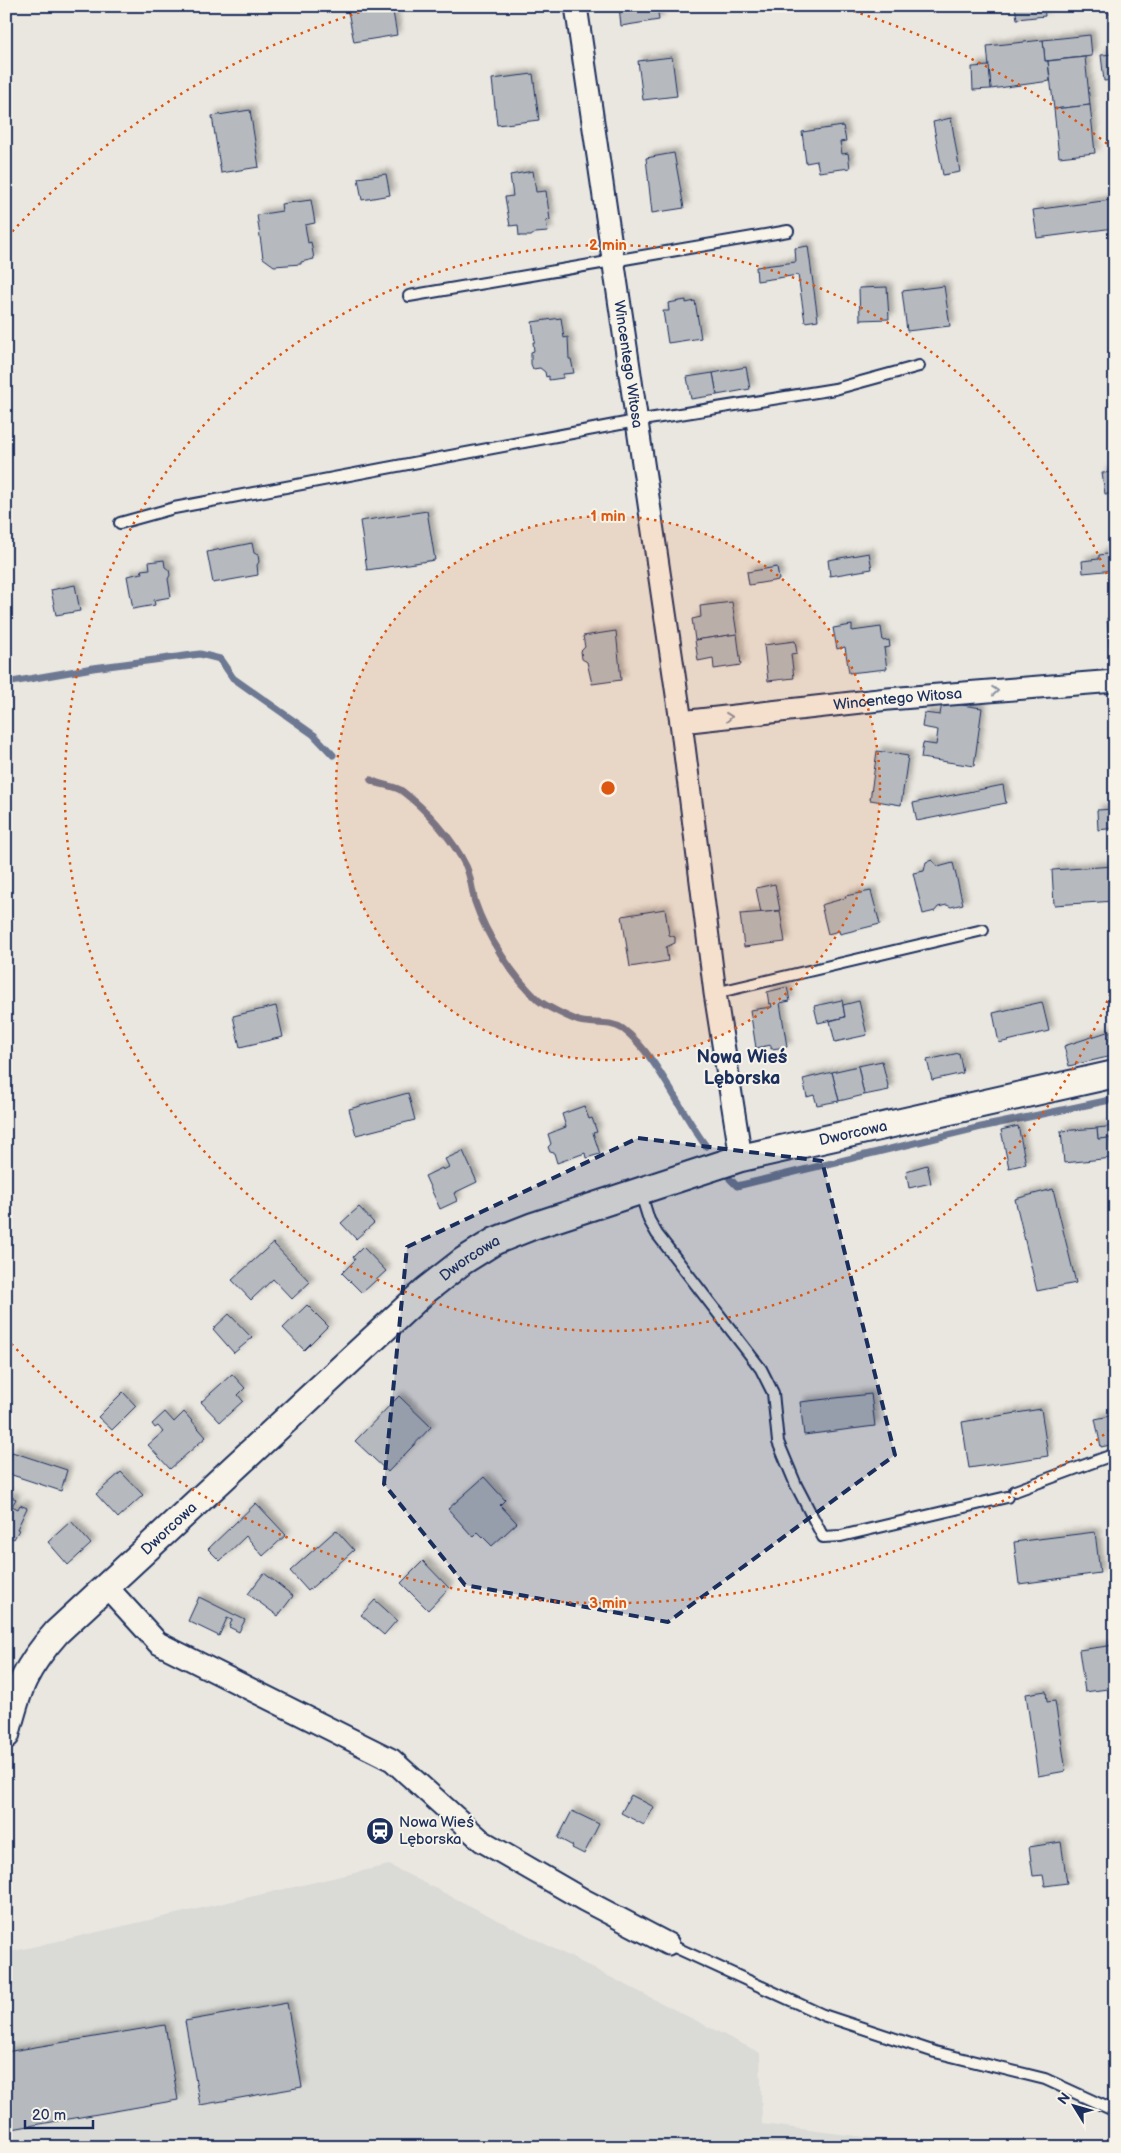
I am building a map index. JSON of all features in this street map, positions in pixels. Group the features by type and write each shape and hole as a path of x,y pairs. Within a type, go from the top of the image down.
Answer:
{"street":[{"name":"Wincentego Witosa","path":"576,6 681,722 715,993 741,1158"},
{"name":"Wincentego Witosa","path":"681,722 888,699 1112,682"},
{"name":"Dworcowa","path":"6,1735 18,1690 38,1654 56,1632 426,1290 463,1261 495,1241 533,1226 741,1158 1115,1074"},
{"path":"106,1586 158,1643 392,1760 482,1841 584,1900 668,1944"}],"lane":[{"path":"409,296 613,259 788,231"},
{"path":"120,523 174,508 636,421 836,389 919,366"},
{"path":"715,993 983,930"},
{"path":"640,1191 649,1220 657,1234 761,1369 773,1393 778,1442 796,1485 823,1537 841,1536 1011,1494 1115,1454"},
{"path":"668,1944 823,2015 935,2052 1045,2079 1115,2111"}],"highlighted area":[{"path":"638,1138 822,1161 895,1455 668,1622 465,1585 384,1484 407,1247"}],"shaded area":[{"path":"389,1865 760,2053 762,2124 927,2145 927,2147 6,2147 6,1953"}],"building":[{"path":"347,6 392,6 397,35 354,42"},
{"path":"619,6 657,6 659,20 621,26"},
{"path":"1015,6 1044,6 1045,16 1017,19"},
{"path":"1108,6 1115,6 1115,14 1109,14"},
{"path":"1109,14 1115,14 1115,47 1112,40"},
{"path":"1090,35 1092,56 1045,61 1043,40"},
{"path":"1043,40 1045,61 1048,61 1050,81 991,89 987,46"},
{"path":"1115,54 1113,80 1104,81 1101,55"},
{"path":"672,57 677,96 643,100 638,61"},
{"path":"1085,57 1090,105 1054,109 1048,61"},
{"path":"989,66 991,89 973,90 972,67"},
{"path":"533,74 539,120 497,125 492,79"},
{"path":"1090,105 1095,153 1059,157 1054,109"},
{"path":"250,110 259,167 221,173 212,116"},
{"path":"951,118 960,172 943,175 933,122"},
{"path":"843,126 846,141 840,142 842,154 848,153 850,168 819,172 817,161 806,163 802,132"},
{"path":"674,153 684,208 652,213 646,158"},
{"path":"533,171 536,192 546,191 550,220 546,221 548,232 535,233 531,236 519,236 518,225 510,226 505,197 513,196 510,175"},
{"path":"386,174 390,195 362,200 358,178"},
{"path":"311,200 315,223 305,225 308,243 311,242 314,259 301,262 301,264 274,266 263,258 257,215 282,211 281,204"},
{"path":"1111,200 1114,228 1037,238 1033,210"},
{"path":"808,246 818,320 805,322 798,275 757,281 756,267 796,262 795,248"},
{"path":"944,286 950,326 907,331 902,291"},
{"path":"887,287 889,319 860,320 859,288"},
{"path":"686,300 686,303 695,301 701,338 668,343 663,311 669,311 668,303"},
{"path":"561,318 564,338 568,337 569,359 571,359 574,373 563,374 563,378 549,380 549,376 546,377 545,372 540,368 533,369 531,364 531,352 534,351 533,342 535,342 532,322"},
{"path":"746,367 750,389 717,395 713,373"},
{"path":"713,373 717,395 691,399 687,377"},
{"path":"1115,472 1115,493 1105,494 1102,473"},
{"path":"427,511 435,560 367,570 360,521"},
{"path":"252,543 254,553 258,555 258,575 213,583 207,552"},
{"path":"869,553 872,569 830,576 828,560"},
{"path":"1115,553 1115,570 1083,573 1082,561 1099,559 1099,555"},
{"path":"164,560 165,567 169,570 170,575 168,579 171,597 154,600 155,605 133,609 127,576 142,573 141,570 150,569 149,562"},
{"path":"777,567 779,580 749,585 747,572"},
{"path":"75,585 80,611 56,615 51,590"},
{"path":"732,602 737,634 695,640 692,619 701,617 700,606"},
{"path":"1115,617 1115,645 1109,646 1107,618"},
{"path":"852,625 852,631 881,627 883,641 889,640 890,647 884,648 887,669 849,673 845,647 837,649 833,628"},
{"path":"616,631 621,680 592,684 587,662 582,659 581,651 585,647 583,636"},
{"path":"737,634 741,665 714,669 713,658 698,661 695,640"},
{"path":"795,641 797,653 791,654 794,678 768,681 764,645"},
{"path":"942,702 982,708 974,766 921,758 923,743 936,745 938,730 922,727 924,713 940,715"},
{"path":"877,751 908,756 901,805 870,800"},
{"path":"1003,785 1006,803 917,821 913,803"},
{"path":"1115,809 1115,828 1098,830 1097,810"},
{"path":"932,860 938,867 953,863 963,904 951,907 947,905 938,907 935,911 923,914 913,873 924,871 926,862"},
{"path":"1115,866 1115,901 1054,905 1052,870"},
{"path":"775,884 780,910 761,913 756,888"},
{"path":"871,891 880,924 840,934 839,931 828,934 821,905 846,898 845,896"},
{"path":"665,909 669,935 675,937 675,943 666,947 668,961 630,967 622,916"},
{"path":"780,911 785,942 744,947 740,914"},
{"path":"787,987 790,1001 780,1003 787,1047 771,1049 771,1045 756,1048 750,1010 772,1007 771,1003 769,1004 767,992"},
{"path":"842,1000 845,1017 818,1023 814,1006"},
{"path":"859,1001 867,1035 835,1042 830,1021 845,1017 843,1005"},
{"path":"1042,1002 1049,1031 999,1043 993,1013"},
{"path":"276,1006 283,1037 240,1047 233,1016"},
{"path":"1110,1031 1112,1056 1069,1066 1064,1046"},
{"path":"1110,1031 1115,1031 1115,1056 1112,1056"},
{"path":"959,1053 963,1073 932,1080 927,1060"},
{"path":"882,1061 889,1090 864,1095 858,1066"},
{"path":"858,1066 864,1095 839,1101 832,1072"},
{"path":"832,1072 839,1101 817,1105 814,1095 807,1097 803,1079"},
{"path":"408,1093 415,1120 356,1135 349,1109"},
{"path":"584,1106 589,1119 592,1118 597,1132 593,1133 600,1154 586,1158 585,1153 557,1163 554,1153 550,1152 548,1147 551,1144 548,1134 566,1127 562,1114"},
{"path":"1018,1126 1026,1164 1009,1168 1001,1130"},
{"path":"1115,1126 1115,1158 1112,1158 1110,1138 1098,1139 1097,1128"},
{"path":"1097,1128 1098,1139 1110,1138 1112,1158 1064,1163 1061,1131"},
{"path":"463,1151 477,1182 454,1193 457,1201 440,1209 425,1176 442,1168 443,1170 449,1167 445,1159"},
{"path":"927,1165 931,1183 909,1188 906,1171"},
{"path":"1053,1189 1076,1283 1037,1291 1015,1199"},
{"path":"359,1207 374,1223 356,1239 341,1223"},
{"path":"273,1243 310,1282 292,1299 273,1279 251,1300 232,1280"},
{"path":"363,1247 386,1271 362,1293 342,1273 355,1260 353,1257"},
{"path":"307,1305 328,1326 304,1350 283,1328"},
{"path":"229,1314 252,1338 234,1353 213,1329"},
{"path":"232,1374 245,1388 238,1395 243,1401 220,1422 201,1402"},
{"path":"123,1392 136,1406 112,1430 98,1417"},
{"path":"871,1394 875,1426 804,1435 800,1402"},
{"path":"399,1396 431,1427 388,1472 355,1441"},
{"path":"1041,1409 1048,1456 969,1468 962,1422"},
{"path":"165,1412 174,1422 184,1412 206,1437 170,1469 148,1445 163,1432 158,1426 155,1428 152,1424"},
{"path":"1115,1415 1115,1444 1101,1447 1095,1419"},
{"path":"12,1452 67,1470 61,1491 6,1473"},
{"path":"121,1472 143,1495 118,1518 96,1494"},
{"path":"484,1477 505,1500 500,1505 517,1523 492,1546 478,1532 473,1537 448,1509"},
{"path":"6,1495 16,1499 12,1506 18,1509 20,1505 27,1508 14,1539 6,1535"},
{"path":"256,1503 286,1535 263,1556 246,1536 220,1561 208,1549"},
{"path":"71,1521 91,1544 68,1565 48,1542"},
{"path":"336,1530 354,1550 308,1591 290,1571"},
{"path":"1095,1532 1100,1573 1019,1584 1014,1542"},
{"path":"423,1561 449,1588 428,1610 401,1583"},
{"path":"264,1573 293,1596 278,1616 248,1594"},
{"path":"199,1597 245,1620 239,1632 229,1627 232,1620 227,1618 219,1636 188,1621"},
{"path":"375,1600 397,1620 384,1635 361,1615"},
{"path":"1115,1645 1115,1688 1085,1692 1079,1650"},
{"path":"1046,1691 1047,1702 1055,1701 1066,1771 1038,1776 1026,1694"},
{"path":"631,1795 654,1807 644,1825 621,1813"},
{"path":"572,1811 599,1824 584,1854 558,1838"},
{"path":"1061,1842 1067,1883 1045,1886 1043,1875 1033,1876 1029,1847"},
{"path":"287,2003 302,2087 200,2105 185,2021"},
{"path":"165,2025 178,2100 6,2130 6,2052"}],"waterway":[{"path":"6,683 93,668 200,654 220,659 233,678 314,735 333,755"},
{"path":"371,780 402,791 430,816 454,845 466,866 475,902 486,928 501,955 529,991 541,1003 558,1012 584,1022 618,1026 635,1039 657,1067 706,1146"},
{"path":"730,1179 737,1186 981,1127 1115,1099"}],"place":[{"name":"Nowa Wieś Lęborska","path":"380,1831"}],"district":[{"name":"Nowa Wieś Lęborska","path":"742,1067"}]}
